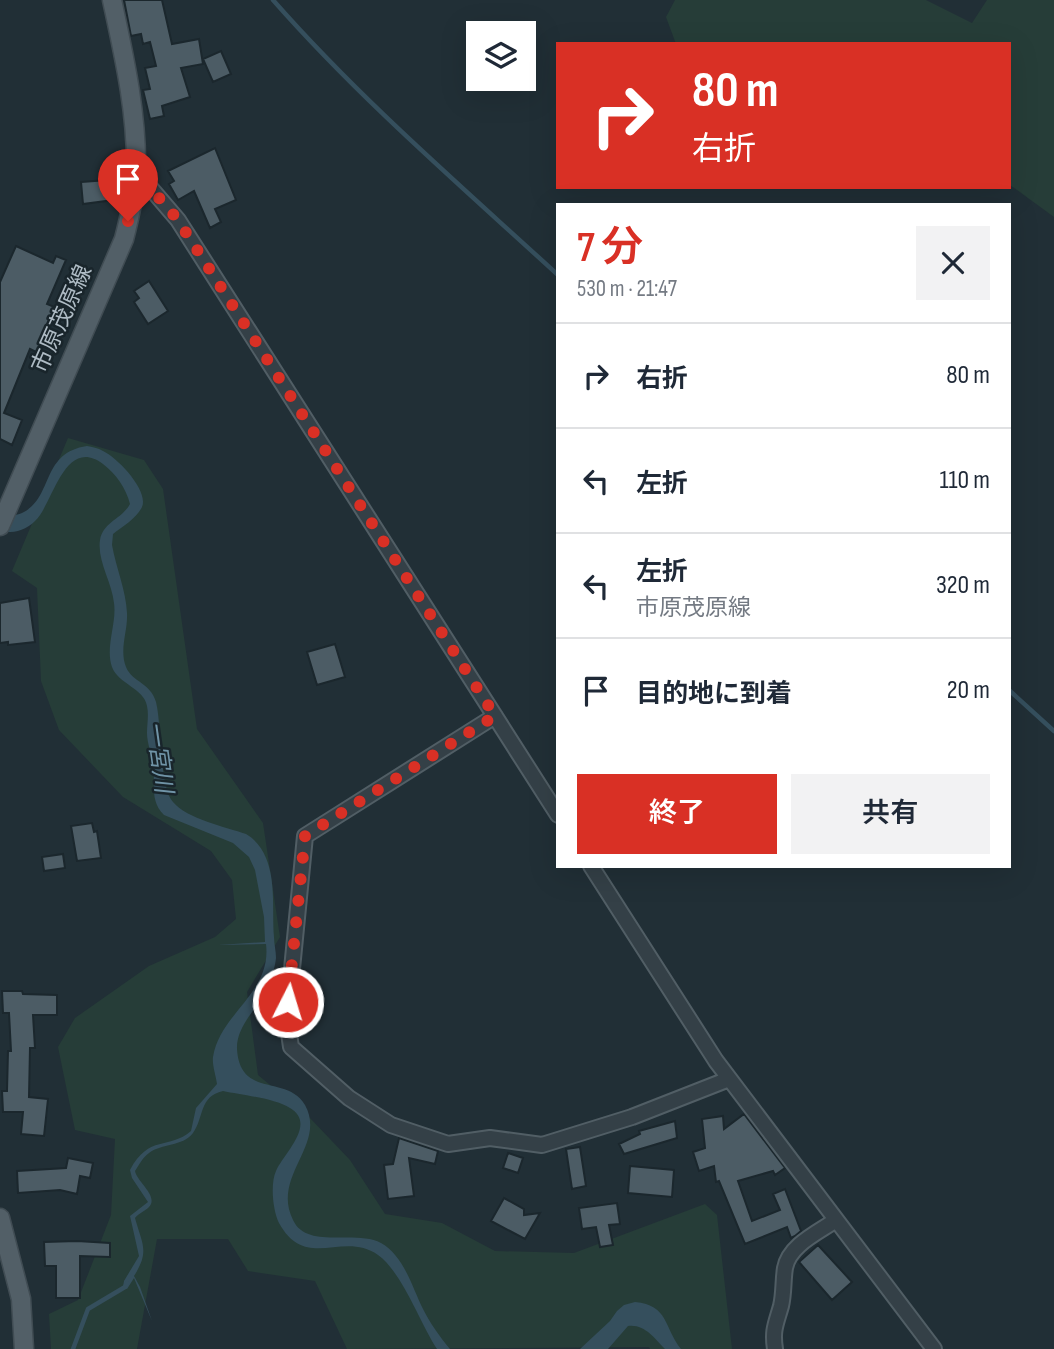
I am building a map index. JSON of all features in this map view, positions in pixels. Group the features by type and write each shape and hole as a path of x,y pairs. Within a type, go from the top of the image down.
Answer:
{"main road":[{"name":"市原茂原線","path":"0,526 124,239 133,202 136,171 134,127 129,80 112,0"},
{"path":"0,1218 21,1299 24,1349"}],"street":[{"path":"136,171 178,220 556,812"},
{"path":"495,716 305,836 287,1020 291,1046 349,1098 391,1125 448,1144 490,1138 542,1145 632,1117 729,1079"},
{"path":"592,868 729,1079 934,1349"},
{"path":"775,1349 773,1331 780,1308 785,1266 790,1255 798,1246 836,1220"}],"green space":[{"path":"675,0 926,0 972,23 987,0 1054,0 1054,217 1011,186 1011,42 675,42 666,17"},
{"path":"68,438 144,460 163,489 197,729 263,823 280,937 247,992 258,1075 309,1117 350,1160 385,1214 442,1223 495,1251 574,1253 705,1204 717,1215 732,1349 347,1349 315,1281 248,1271 228,1239 157,1239 137,1349 51,1349 49,1314 78,1300 111,1215 115,1139 75,1130 58,1047 75,1018 149,966 215,937 236,919 232,880 211,851 123,797 59,730 41,681 37,588 12,571"}],"water":[{"name":"一宮川","path":"87,446 97,448 116,460 137,484 143,500 137,515 113,534 112,545 126,604 124,660 129,672 150,691 156,702 168,794 179,808 188,813 249,836 260,847 269,867 275,962 267,988 240,1033 237,1049 240,1064 246,1074 255,1081 287,1090 297,1096 305,1105 310,1120 309,1134 289,1189 288,1204 293,1220 300,1229 309,1234 370,1239 389,1249 401,1264 435,1330 450,1349 437,1349 403,1285 378,1255 365,1248 352,1246 313,1248 301,1245 290,1237 279,1223 274,1205 273,1183 276,1171 300,1130 300,1122 290,1108 257,1097 223,1091 215,1094 206,1103 193,1133 178,1143 154,1150 141,1161 135,1171 151,1198 151,1203 135,1218 143,1254 134,1276 152,1321 134,1278 127,1289 123,1287 139,1256 130,1216 148,1202 132,1178 130,1170 144,1151 183,1137 191,1131 196,1108 217,1084 213,1057 218,1042 261,976 266,961 266,944 218,945 265,942 264,917 255,870 249,857 233,843 164,815 159,809 155,798 153,765 147,737 147,706 141,695 120,678 112,667 110,651 114,603 103,564 100,540 105,529 130,504 120,482 103,464 90,457 78,458 61,476 35,521 19,531 0,532 0,517 22,513 32,506 54,466 62,457 72,450"},
{"path":"635,1302 646,1304 660,1313 681,1349 665,1349 649,1333 639,1327 628,1326 608,1349 580,1349 624,1305"}],"building":[{"path":"124,0 162,0 172,44 199,39 203,64 181,68 190,97 162,106 164,116 150,119 143,90 150,89 145,68 156,66 150,42 143,44 141,34 131,36"},
{"path":"221,51 231,74 213,82 203,59"},
{"path":"215,148 236,200 215,209 221,222 210,228 194,191 178,200 169,184 174,181 168,171"},
{"path":"122,179 121,199 83,204 81,182"},
{"path":"16,246 53,263 56,256 66,260 47,304 57,308 38,353 30,349 4,413 22,420 12,445 0,439 0,282"},
{"path":"149,281 168,311 148,324 134,302 139,298 134,291"},
{"path":"29,598 35,642 8,645 8,642 0,643 0,603"},
{"path":"335,644 345,677 317,685 307,652"},
{"path":"92,823 94,832 97,831 101,858 77,861 71,826"},
{"path":"63,854 65,868 44,871 42,857"},
{"path":"2,991 57,995 57,1015 33,1015 35,1048 30,1048 29,1097 48,1099 44,1136 21,1134 23,1112 3,1112 2,1091 7,1091 8,1051 11,1051 9,1013 3,1013"},
{"path":"744,1114 785,1168 775,1175 773,1171 738,1181 752,1221 780,1210 773,1194 785,1189 801,1231 791,1238 787,1227 745,1244 719,1181 716,1182 714,1166 699,1171 693,1152 705,1148 702,1119 723,1116 724,1129"},
{"path":"675,1121 677,1138 624,1154 619,1144 640,1134 639,1131"},
{"path":"399,1138 438,1151 435,1164 409,1158 414,1196 388,1199 384,1165 393,1164"},
{"path":"580,1147 586,1186 572,1189 566,1149"},
{"path":"508,1153 523,1158 518,1173 503,1168"},
{"path":"68,1158 93,1163 90,1178 80,1176 77,1194 60,1190 18,1193 17,1171 66,1168"},
{"path":"630,1166 674,1170 672,1197 628,1193"},
{"path":"504,1198 524,1209 524,1215 540,1213 525,1239 491,1221"},
{"path":"617,1203 620,1224 609,1225 613,1245 600,1247 596,1227 582,1229 579,1208"},
{"path":"44,1242 110,1243 110,1257 80,1256 80,1298 56,1298 56,1266 45,1266"},
{"path":"818,1245 852,1282 832,1300 799,1262"}],"waterway":[{"path":"273,0 376,107 556,273"},
{"path":"1011,692 1054,731"},
{"path":"73,1349 88,1309 125,1287 127,1283"}],"route":[{"path":"128,221 136,171 178,220 495,716 305,836 288,1002"}]}
